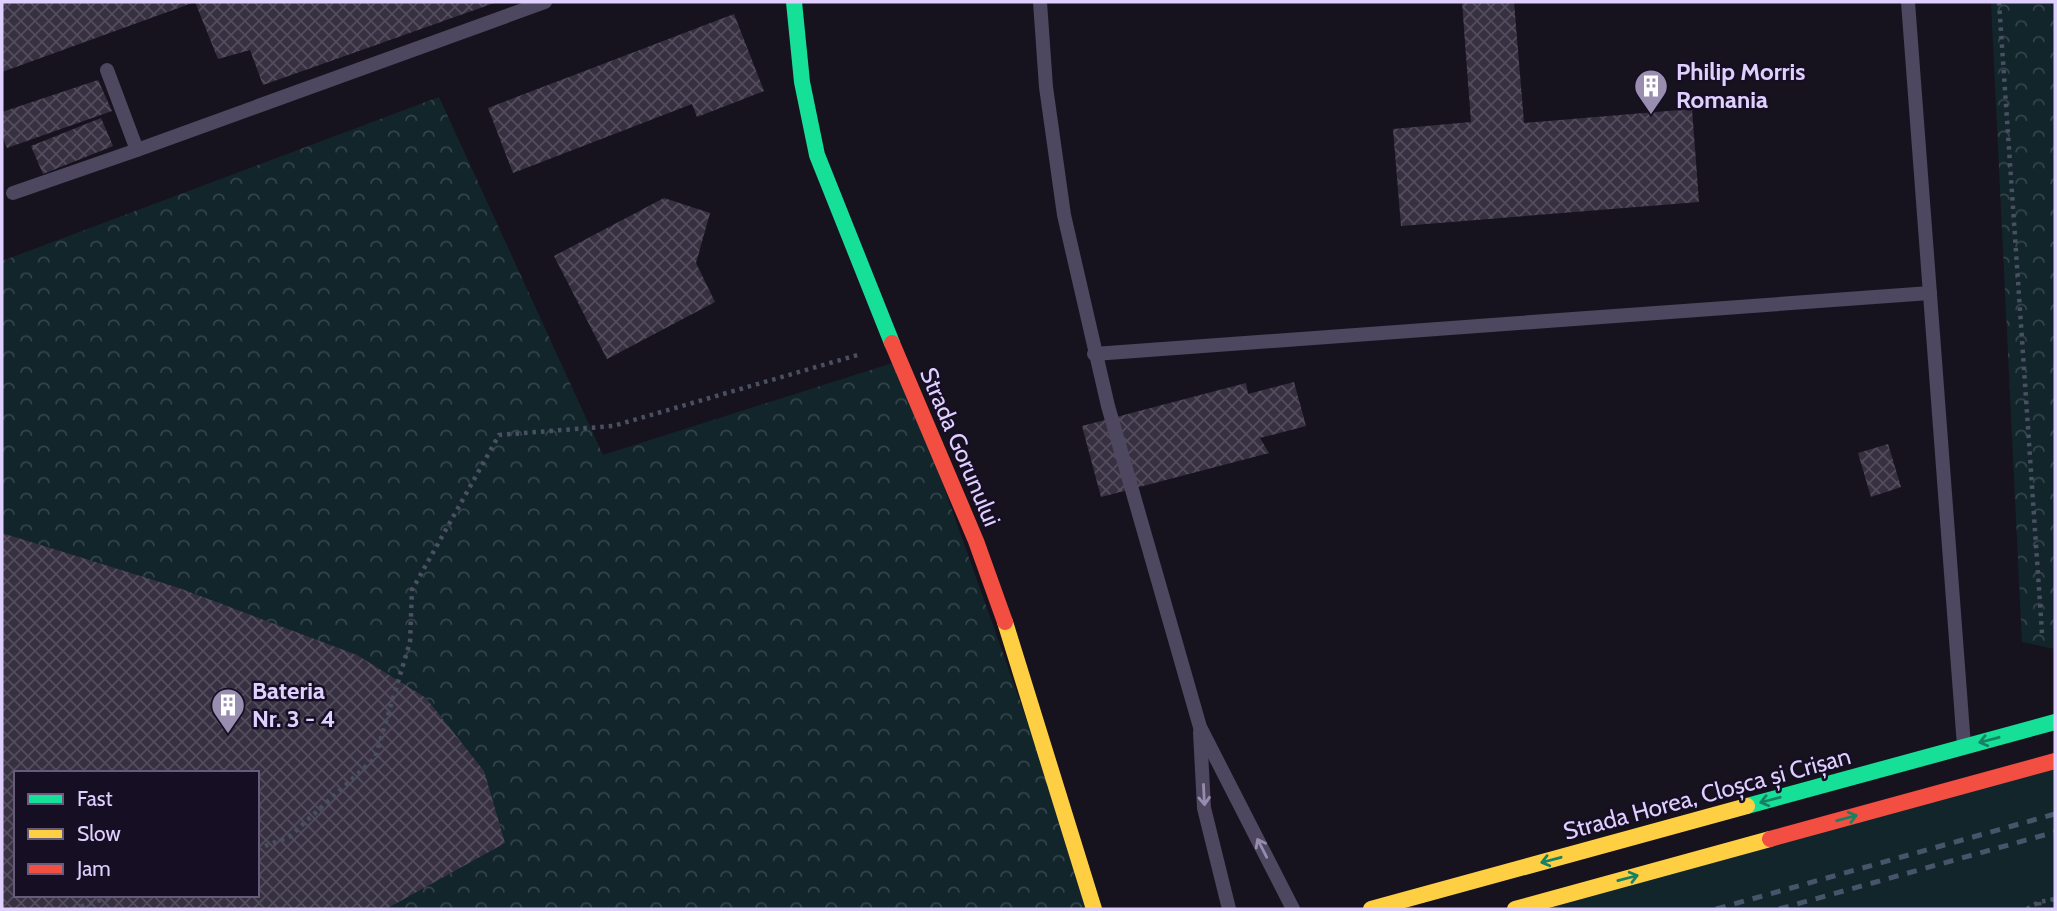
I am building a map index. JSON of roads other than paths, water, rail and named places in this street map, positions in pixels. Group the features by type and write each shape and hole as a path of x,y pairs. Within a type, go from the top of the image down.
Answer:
{"main road":[{"name":"Strada Gorunului","path":"794,2 802,82 817,155 892,345 976,541 1015,648 1094,909"},
{"name":"Strada Horea, Cloșca și Crișan","path":"1371,909 2055,722"},
{"path":"1515,909 2055,761"}],"lane":[{"path":"13,193 545,2"},
{"path":"1040,2 1046,88 1064,215 1094,354 1200,727 1293,909"},
{"path":"1908,2 1964,747"},
{"path":"107,70 137,150"},
{"path":"1094,354 1930,293"},
{"path":"1200,727 1204,808 1229,909"}],"railway":[{"path":"1716,909 2055,814"},
{"path":"1779,909 2055,832"}],"place":[{"name":"Philip Morris Romania","path":"1651,116"},
{"name":"Bateria Nr. 3 - 4","path":"228,735"}]}
